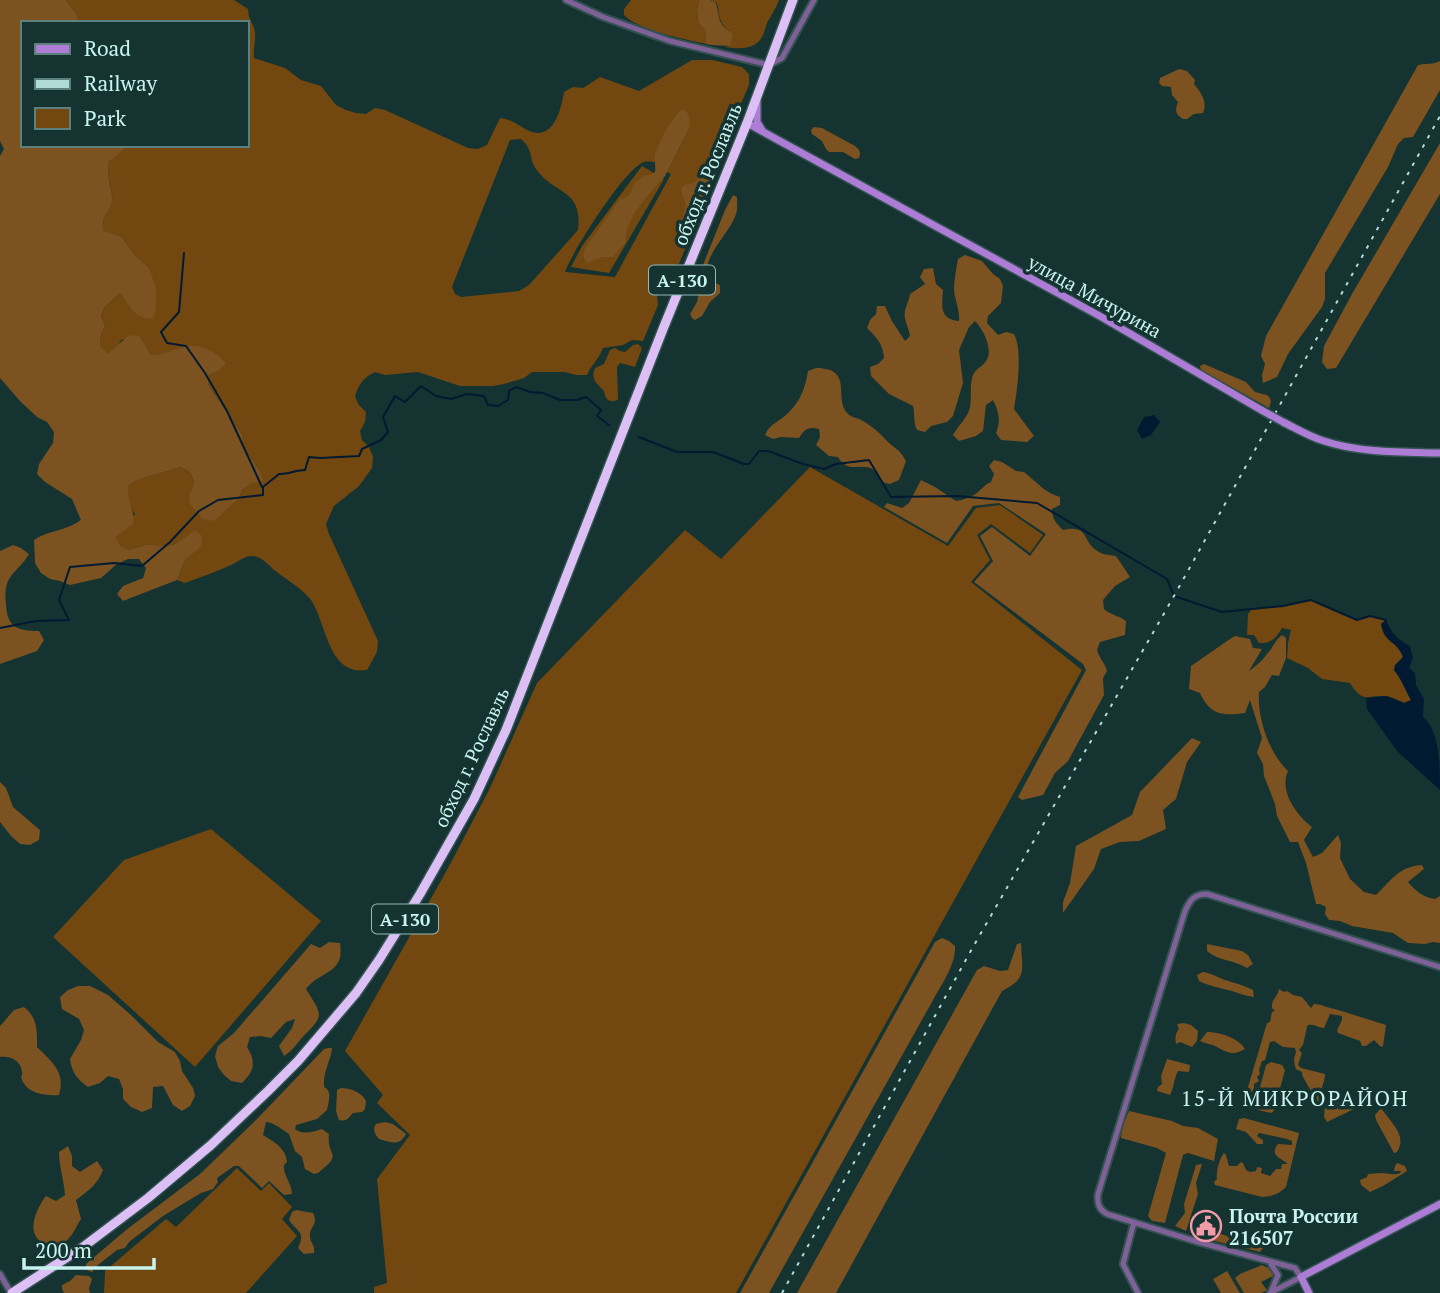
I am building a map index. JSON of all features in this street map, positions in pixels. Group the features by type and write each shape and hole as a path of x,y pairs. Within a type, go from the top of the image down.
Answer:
{"highway":[{"name":"А-130","path":"758,96 793,0"},
{"name":"обход г. Рославль","path":"11,1293 62,1262 112,1226 226,1132 298,1061 337,1017 398,932 450,844 506,730 663,329 758,96"}],"main road":[{"path":"758,96 757,122 765,133"},
{"name":"улица Мичурина","path":"747,123 1138,337 1283,422 1324,441 1342,446 1440,453"},
{"path":"739,141 751,133 765,133"},
{"path":"1309,1293 1301,1277 1440,1205"}],"street":[{"path":"566,0 603,17 670,41 769,65 782,58 814,0"},
{"path":"1271,1293 1301,1277 1295,1268 1118,1218 1101,1210 1097,1203 1190,900 1207,894 1440,967"},
{"path":"1134,1223 1123,1265 1138,1293"},
{"path":"1269,1262 1278,1275 1271,1293"},
{"path":"0,1274 11,1293"}],"green space":[{"path":"66,0 234,0 248,9 255,33 254,58 285,68 301,80 321,86 336,105 346,110 366,114 375,108 385,110 468,148 478,149 487,145 500,118 536,133 543,132 554,123 564,92 573,87 583,88 600,77 639,91 692,60 712,60 742,67 749,74 749,85 718,157 715,173 679,264 659,273 656,284 658,305 643,341 632,340 623,345 603,348 587,375 532,372 524,378 504,384 460,386 418,372 385,375 375,372 360,385 355,396 366,412 360,431 362,440 373,457 372,468 359,486 334,506 326,524 378,641 377,652 367,670 354,670 336,657 311,600 260,558 247,557 185,583 177,580 185,560 201,546 179,542 158,547 148,544 129,550 119,546 116,537 135,514 130,504 129,485 180,467 190,472 194,482 190,493 238,499 243,489 252,483 260,471 242,444 242,434 208,385 209,375 219,371 190,346 161,355 151,355 140,336 121,340 116,349 106,353 100,346 105,326 101,316 105,307 120,293 133,310 149,268 134,254 122,237 103,230 104,220 112,202 109,160 127,147 248,147 248,21 78,21","holes":["688,114 689,129 667,172 671,174 615,277 565,272 588,230 625,179 644,162 655,162 657,152","521,139 528,147 536,169 572,199 578,216 578,230 529,285 519,291 461,297 455,294 452,287 510,140"]},
{"path":"631,0 699,0 698,22 705,31 706,42 711,45 665,34 631,21 624,15 624,9"},
{"path":"710,0 779,0 759,41 740,48 725,47 730,46 729,30 721,21 717,3"},
{"path":"642,166 664,179 609,273 571,267 582,246"},
{"path":"638,344 642,348 635,367 620,363 617,367 618,400 608,400 594,378 595,368 604,364 610,350 615,348 625,352"},
{"path":"810,467 948,546 976,508 1000,505 1043,535 1030,553 991,524 977,535 990,560 971,582 1082,670 736,1293 374,1293 374,1287 387,1283 377,1179 410,1135 377,1103 383,1095 345,1051 490,788 537,683 685,530 721,559"},
{"path":"1311,600 1357,620 1370,616 1386,620 1381,624 1403,657 1394,670 1411,700 1405,703 1391,697 1364,697 1350,683 1322,679 1308,668 1287,658 1291,630 1282,628 1273,640 1263,643 1259,643 1254,635 1247,635 1248,614 1252,609"},
{"path":"211,829 321,921 195,1067 53,937 124,860"},
{"path":"237,1168 261,1191 269,1183 292,1207 282,1219 297,1236 246,1293 104,1293 105,1271 166,1219 176,1227"}],"shaded area":[{"path":"0,0 66,0 78,21 21,21 21,147 127,147 109,161 112,202 104,220 103,230 122,237 134,254 149,268 156,288 153,319 133,311 120,293 105,307 101,316 105,326 100,346 107,353 130,335 140,336 151,355 195,346 206,348 219,356 226,363 219,371 209,375 208,385 242,434 242,444 260,471 263,481 252,483 243,489 238,499 214,521 203,519 189,503 194,482 190,472 180,467 129,485 133,524 116,537 120,546 129,550 148,544 169,546 195,530 202,536 201,547 185,560 177,580 123,601 117,594 123,586 143,578 146,568 139,559 128,559 117,564 101,578 70,585 50,579 41,573 35,563 34,540 81,520 72,499 37,474 39,464 53,443 54,432 47,422 37,417 20,401 0,378 0,156 4,149 0,141"},
{"path":"699,0 716,3 720,21 733,34 730,46 706,43 705,31 698,22"},
{"path":"1440,61 1440,90 1413,137 1404,138 1398,144 1388,167 1325,273 1325,299 1322,307 1288,354 1277,377 1263,383 1265,364 1261,356 1266,336 1418,65"},
{"path":"1179,69 1187,71 1195,80 1194,84 1204,101 1203,113 1194,114 1187,119 1177,114 1178,102 1172,95 1171,87 1159,83 1160,78"},
{"path":"684,110 690,119 689,129 665,176 634,214 627,228 625,243 613,257 602,257 587,263 585,248 620,199 629,195 637,181 655,172 655,155 659,143 679,111"},
{"path":"814,127 822,128 855,146 860,151 859,158 855,159 843,152 829,152 822,141 812,134"},
{"path":"1440,143 1440,194 1336,368 1327,369 1322,362 1324,346"},
{"path":"710,170 712,175 693,222 688,221 683,215 686,205 681,190 684,185 694,183 704,171"},
{"path":"733,195 737,197 736,214 708,263 708,280 720,285 720,293 710,302 702,316 695,320 690,314 697,302 701,270"},
{"path":"965,255 982,261 1000,279 1003,286 1001,303 988,316 987,323 998,335 1006,332 1014,334 1017,341 1018,371 1014,409 1034,436 1027,442 1001,440 996,433 999,417 993,400 986,405 983,431 959,441 953,435 969,411 974,373 985,363 989,351 975,321 969,327 959,350 963,383 953,416 947,422 931,426 925,432 917,430 913,406 889,394 871,376 870,367 884,358 879,342 867,328 876,314 877,306 885,306 905,341 910,336 905,309 910,294 925,284 920,277 924,269 933,268 936,284 943,290 943,311 948,318 959,321 954,282 958,259"},
{"path":"1204,364 1246,382 1255,392 1267,395 1271,402 1269,408 1201,370 1200,366"},
{"path":"816,368 836,374 840,380 845,410 872,427 901,454 906,461 899,480 890,484 881,482 876,472 870,468 847,466 838,457 829,456 816,445 820,437 819,429 807,429 799,438 773,439 765,435 797,403 808,371"},
{"path":"994,460 1024,472 1045,490 1060,497 1060,505 1052,509 1058,525 1063,530 1082,532 1093,548 1103,554 1116,556 1130,577 1115,586 1103,600 1104,609 1126,621 1125,635 1100,642 1097,650 1107,671 1103,678 1104,695 1068,761 1055,773 1043,795 1022,800 1018,797 1086,670 1083,664 974,582 993,561 980,536 992,527 1030,556 1046,534 999,503 973,506 947,543 884,507 887,503 902,508 909,503 921,480 956,501 970,497 991,482 994,474 989,466"},
{"path":"13,545 29,554 7,584 5,598 8,618 19,629 39,631 44,640 37,651 0,664 0,551"},
{"path":"1282,635 1286,638 1286,658 1279,676 1272,675 1259,692 1260,713 1270,745 1288,771 1287,794 1300,816 1312,827 1304,840 1313,857 1322,853 1338,835 1341,843 1340,858 1350,879 1364,892 1376,895 1401,871 1422,865 1424,869 1408,882 1426,897 1435,899 1440,896 1440,943 1408,943 1393,933 1329,920 1325,914 1326,907 1316,904 1298,842 1290,842 1277,816 1264,776 1263,764 1257,753 1262,738 1250,700 1245,713 1223,714 1208,706 1200,693 1189,689 1191,666 1235,636 1250,639 1253,648 1262,649 1249,671 1263,659"},
{"path":"1192,738 1201,742 1187,762 1176,799 1163,810 1166,829 1139,841 1120,842 1101,849 1094,869 1063,913 1076,846 1132,815 1140,792"},
{"path":"0,782 6,788 13,807 40,830 39,840 30,845 20,844 0,822"},
{"path":"942,938 955,946 947,975 769,1293 740,1293 935,942"},
{"path":"329,942 340,943 339,961 306,989 319,1012 317,1021 284,1056 279,1046 295,1019 286,1022 271,1038 250,1037 247,1047 253,1061 252,1070 242,1083 231,1081 218,1067 215,1056 218,1046 234,1033 311,944 320,948"},
{"path":"1021,943 1020,977 1002,991 836,1293 797,1293 977,970 984,966 1000,971 1008,970 1017,944"},
{"path":"1207,944 1242,951 1253,964 1247,968 1216,957 1207,951"},
{"path":"1203,972 1253,990 1254,997 1199,981 1197,975"},
{"path":"78,986 90,986 108,995 158,1042 175,1052 182,1071 193,1088 195,1096 190,1106 182,1111 173,1105 163,1086 153,1087 152,1108 142,1112 123,1099 119,1079 108,1076 100,1083 88,1087 78,1078 70,1059 84,1030 79,1019 62,1009 60,997"},
{"path":"1279,989 1302,997 1311,1008 1314,1004 1320,1005 1386,1025 1381,1047 1374,1040 1362,1046 1360,1041 1338,1033 1342,1016 1330,1014 1324,1028 1310,1025 1307,1027 1303,1045 1299,1050 1302,1053 1298,1065 1325,1074 1321,1097 1354,1109 1327,1122 1324,1117 1325,1106 1317,1102 1302,1072 1296,1069 1295,1048 1283,1047 1274,1041 1270,1042 1265,1060 1262,1061 1257,1077 1259,1081 1254,1084 1249,1108 1243,1104 1267,1023 1275,1011 1272,1005"},
{"path":"24,1007 34,1020 37,1047 59,1074 59,1095 29,1089 21,1078 21,1067 17,1061 0,1057 0,1026 14,1010"},
{"path":"1184,1023 1198,1031 1197,1041 1192,1047 1180,1042 1176,1044 1179,1029 1177,1024"},
{"path":"1207,1032 1228,1036 1245,1049 1231,1053 1200,1041"},
{"path":"332,1048 324,1078 324,1087 329,1095 327,1110 317,1119 296,1125 295,1129 311,1132 322,1129 329,1134 333,1158 326,1166 314,1174 305,1169 302,1157 295,1151 289,1134 266,1122 263,1135 284,1153 287,1162 284,1169 292,1194 284,1195 269,1181 262,1188 239,1166 234,1166 217,1178 218,1182 213,1189 201,1193 163,1216 125,1248 117,1250 93,1269 93,1272 86,1269 86,1264 126,1230 200,1174 324,1049"},
{"path":"1167,1059 1190,1065 1189,1072 1178,1071 1170,1095 1157,1091 1162,1084 1161,1076"},
{"path":"1271,1062 1282,1065 1285,1070 1274,1111 1271,1113 1258,1110 1255,1106 1266,1065"},
{"path":"341,1088 355,1091 366,1101 362,1112 353,1113 344,1120 339,1120 336,1111 337,1090"},
{"path":"1381,1108 1399,1134 1400,1146 1394,1153 1376,1120 1375,1115"},
{"path":"1129,1111 1198,1128 1218,1139 1214,1161 1188,1153 1183,1155 1165,1223 1152,1221 1148,1216 1166,1153 1121,1138"},
{"path":"1244,1118 1299,1133 1286,1187 1275,1195 1262,1197 1215,1185 1218,1166 1224,1153 1229,1166 1237,1166 1241,1162 1250,1172 1256,1171 1257,1167 1262,1168 1261,1173 1270,1176 1276,1169 1281,1169 1282,1164 1287,1164 1276,1155 1275,1150 1278,1144 1292,1145 1292,1141 1259,1133 1257,1136 1263,1140 1263,1144 1257,1144 1246,1132 1236,1129 1239,1119"},
{"path":"385,1122 393,1124 406,1134 401,1141 379,1139 375,1126"},
{"path":"68,1146 72,1166 80,1172 97,1161 103,1170 95,1183 76,1200 81,1219 72,1234 60,1244 44,1244 34,1232 35,1218 46,1196 56,1201 65,1195 59,1152"},
{"path":"1397,1163 1405,1166 1407,1171 1370,1192 1361,1185 1360,1180 1368,1174 1400,1173 1401,1171 1394,1171"},
{"path":"1202,1164 1196,1183 1198,1194 1186,1231 1175,1226 1185,1213 1184,1204 1196,1165"},
{"path":"296,1210 313,1213 315,1221 310,1236 314,1253 304,1254 298,1248 301,1235 289,1220 292,1212"},
{"path":"1212,1231 1263,1248 1260,1252 1211,1240 1206,1236"},
{"path":"1262,1265 1272,1270 1275,1275 1261,1282 1267,1290 1261,1293 1244,1293 1235,1278"},
{"path":"1227,1271 1240,1293 1221,1293 1213,1279"},
{"path":"76,1275 89,1276 92,1279 90,1293 64,1293 62,1285"}],"water":[{"path":"1154,415 1160,422 1151,435 1142,439 1137,430 1144,417"},
{"path":"1386,620 1395,635 1410,646 1413,658 1409,668 1415,673 1416,685 1424,699 1423,717 1433,731 1438,749 1440,790 1397,751 1367,709 1366,698 1387,696 1404,703 1411,700 1394,670 1403,657 1385,635 1381,624"}],"waterway":[{"path":"184,253 179,312 161,332 167,343 186,346 205,373 227,411 262,487"},
{"path":"0,628 36,621 69,620 59,600 70,567 114,563 142,566 170,542 199,511 218,500 263,495 263,487 279,474 305,470 309,457 359,456 362,449 381,440 388,432 383,417 395,396 405,402 421,386 436,396 451,399 467,394 484,396 488,405 498,406 508,400 509,391 516,387 560,400 586,397 601,410 597,416 609,425"},
{"path":"639,437 677,452 713,452 744,464 749,464 759,451 768,451 824,469 836,464 869,460 891,497 957,496 1037,503 1167,579 1174,596 1222,612 1283,606 1311,600 1357,620 1370,616 1386,620"}],"railway":[{"path":"782,1293 973,947 1174,596 1440,116"}],"place":[{"name":"Почта России 216507","path":"1206,1226"}],"district":[{"name":"15-Й МИКРОРАЙОН","path":"1295,1098"}]}
